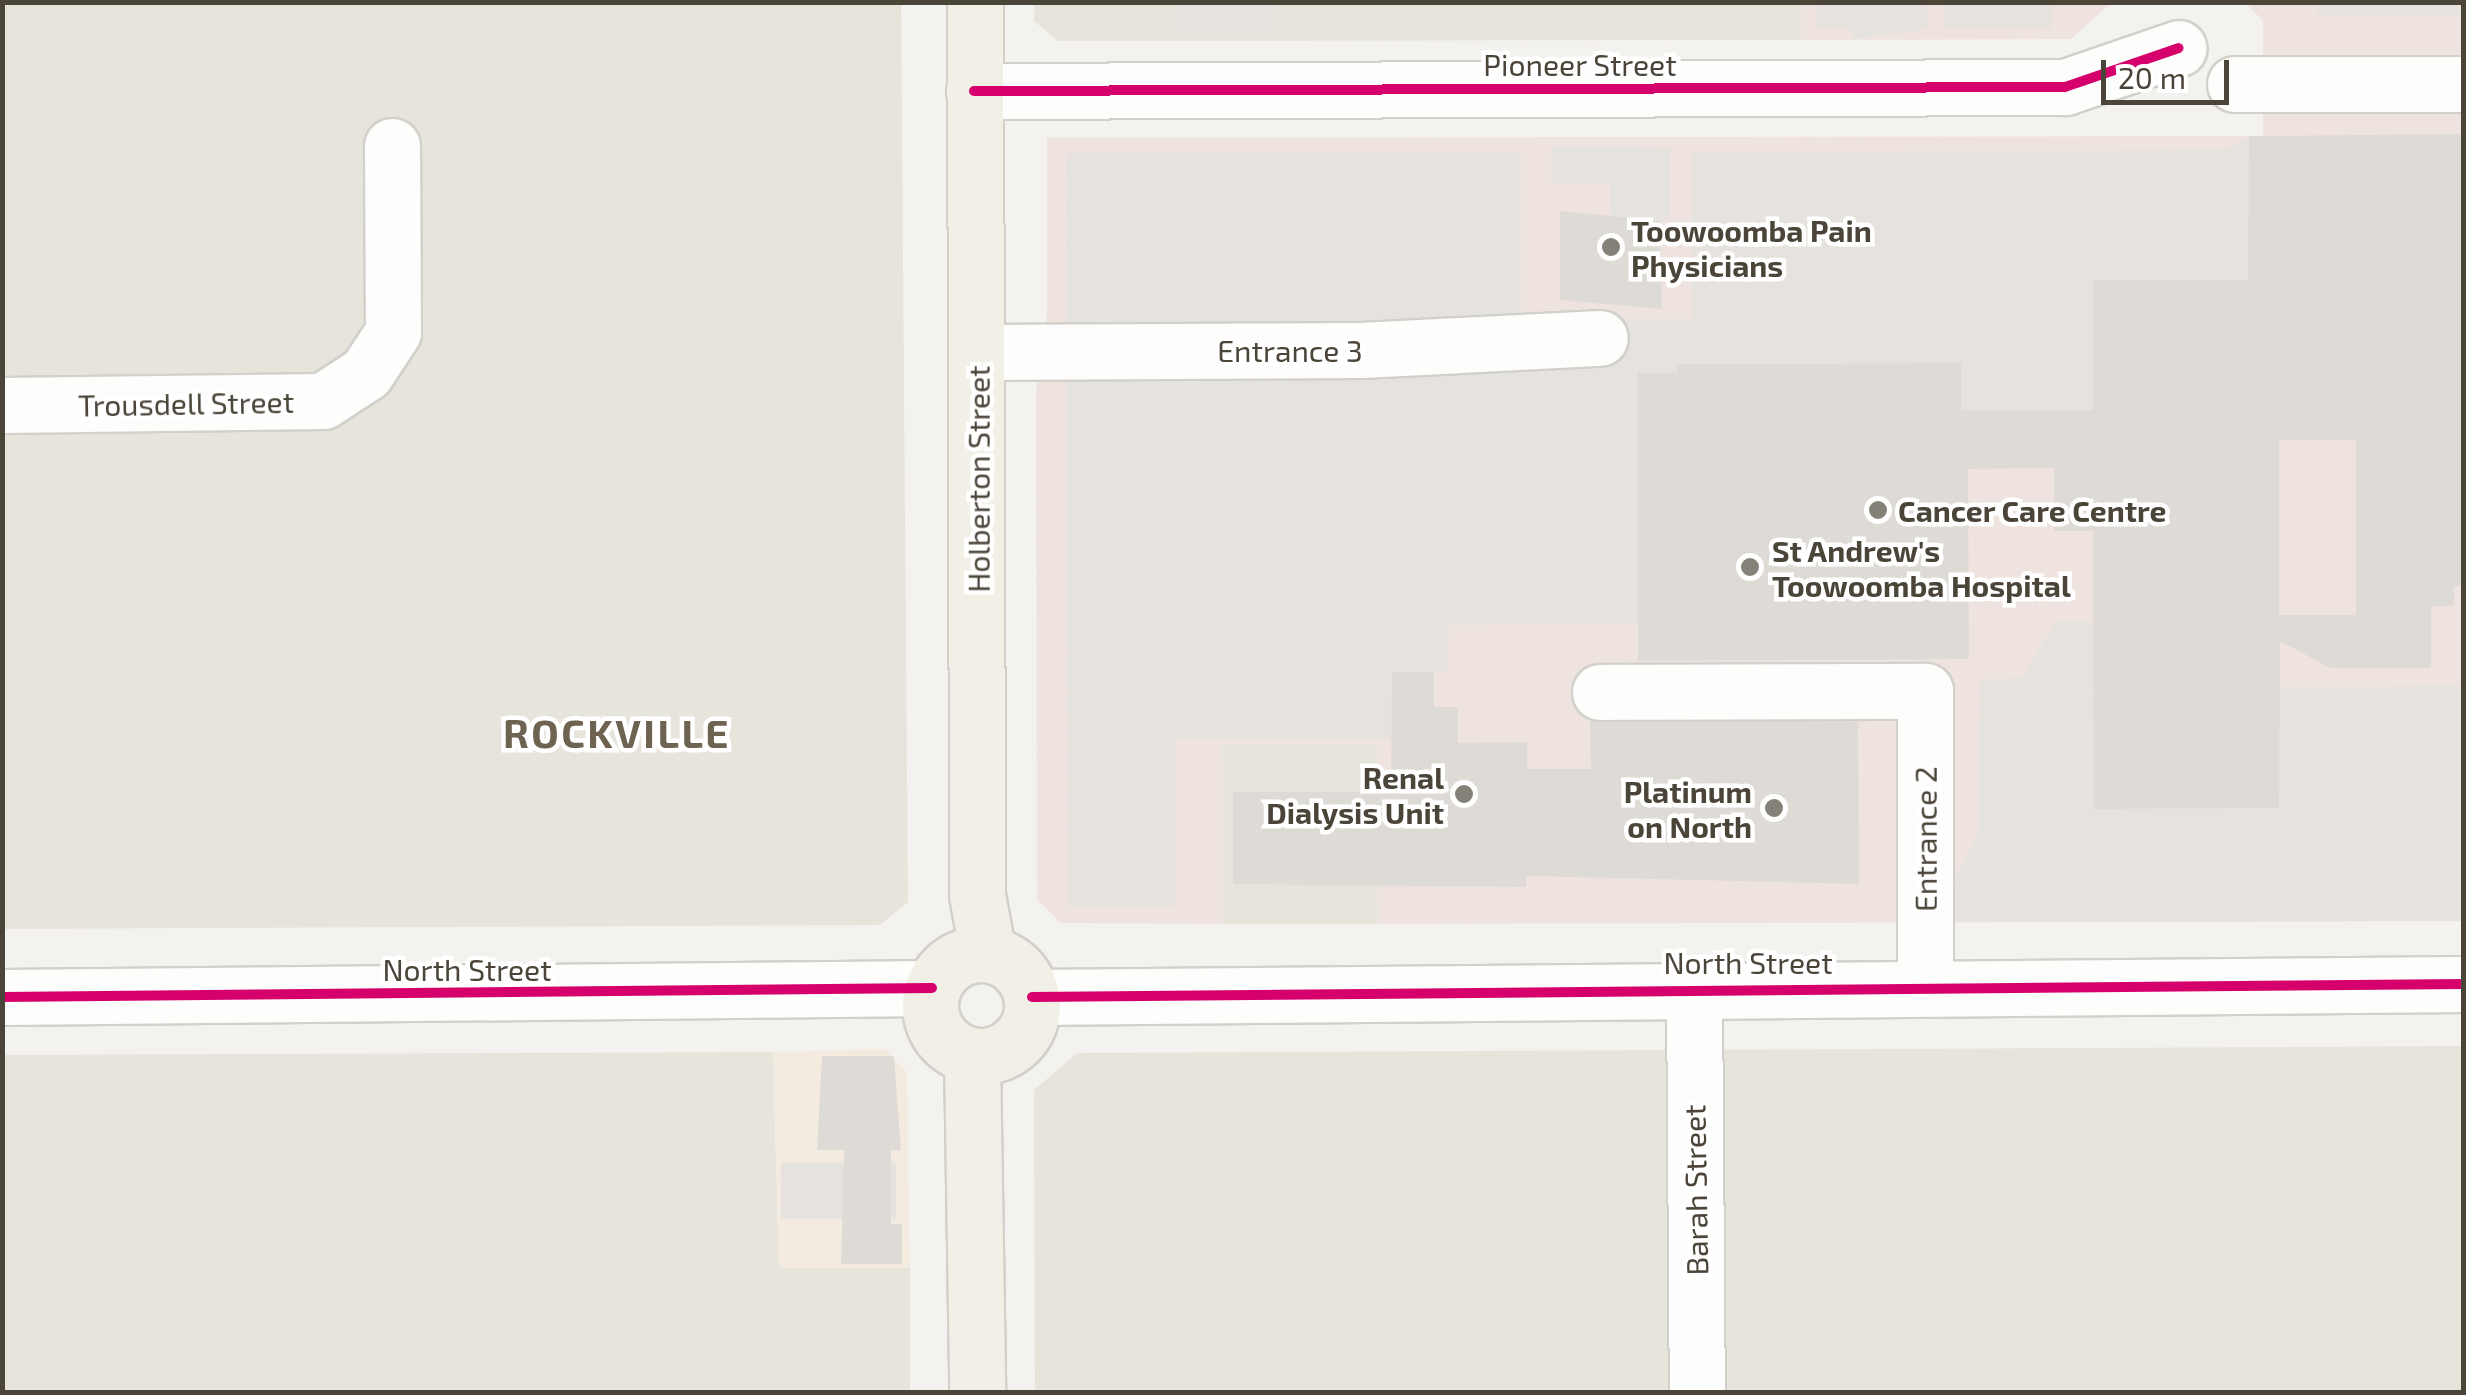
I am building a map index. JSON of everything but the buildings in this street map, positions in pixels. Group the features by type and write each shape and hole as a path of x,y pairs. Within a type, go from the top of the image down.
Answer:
{"main road":[{"name":"Holberton Street","path":"974,2 979,352 976,895 988,954"},
{"path":"972,1056 1003,1051 1022,1036 1032,997 1010,962 988,954 950,964 932,988 933,1023 972,1056 977,1392"}],"street":[{"name":"Pioneer Street","path":"974,91 2065,87 2179,48"},
{"path":"2235,84 2464,84"},
{"name":"Trousdell Street","path":"2,405 323,400 366,373 393,332 392,146"},
{"name":"Entrance 3","path":"979,352 1360,350 1600,338"},
{"name":"Entrance 2","path":"1600,692 1925,692 1925,986"},
{"name":"North Street","path":"1032,997 2464,984"},
{"name":"North Street","path":"2,997 932,988"},
{"name":"Barah Street","path":"1694,988 1697,1392"}],"shaded area":[{"path":"1035,2 1801,2 1801,40 1058,41 1034,21"},
{"path":"2,3 901,3 908,902 880,925 3,929"},
{"path":"1173,3 1276,3 1276,38 1173,38"},
{"path":"1801,3 2111,3 2071,39 1801,40"},
{"path":"1817,3 1927,3 1927,29 1853,39 1852,29 1817,29"},
{"path":"1944,3 2052,3 2052,29 1944,29"},
{"name":"St Andrew's Toowoomba Hospital","path":"2246,3 2463,3 2463,921 1378,924 1377,744 1222,744 1223,924 1061,923 1037,899 1036,391 1047,316 1047,138 2263,136 2263,21"},
{"path":"2318,3 2463,3 2463,15 2318,15"},
{"path":"2249,136 2248,280 2093,280 2093,410 1961,410 1960,363 1677,364 1677,373 1638,373 1638,624 1449,625 1448,672 1392,673 1392,738 1175,738 1175,906 1067,906 1066,153 1521,152 1521,319 1692,319 1692,152 2227,150"},
{"path":"1551,146 1670,147 1670,220 1610,219 1610,183 1551,184"},
{"path":"2093,621 2095,809 2279,808 2279,687 2463,686 2463,921 1956,922 1955,880 1978,836 1979,679 2022,678 2055,622"},
{"path":"1222,744 1378,744 1378,924 1222,924"},
{"path":"2463,1046 2463,1392 1035,1392 1034,1090 1077,1053"},
{"path":"885,1049 907,1072 910,1268 779,1268 773,1052"},
{"path":"773,1052 779,1268 910,1268 910,1392 3,1392 2,1055"},
{"path":"781,1163 896,1163 896,1219 781,1219"}],"cycle path":[{"path":"974,91 2065,87 2179,48"},
{"path":"1032,997 2464,984"},
{"path":"2,997 932,988"}],"place":[{"name":"Toowoomba Pain Physicians","path":"1611,247"},
{"name":"Cancer Care Centre","path":"1878,510"},
{"name":"St Andrew's Toowoomba Hospital","path":"1750,567"},
{"name":"Renal Dialysis Unit","path":"1464,794"},
{"name":"Platinum on North","path":"1774,808"}],"district":[{"name":"ROCKVILLE","path":"617,732"}]}
